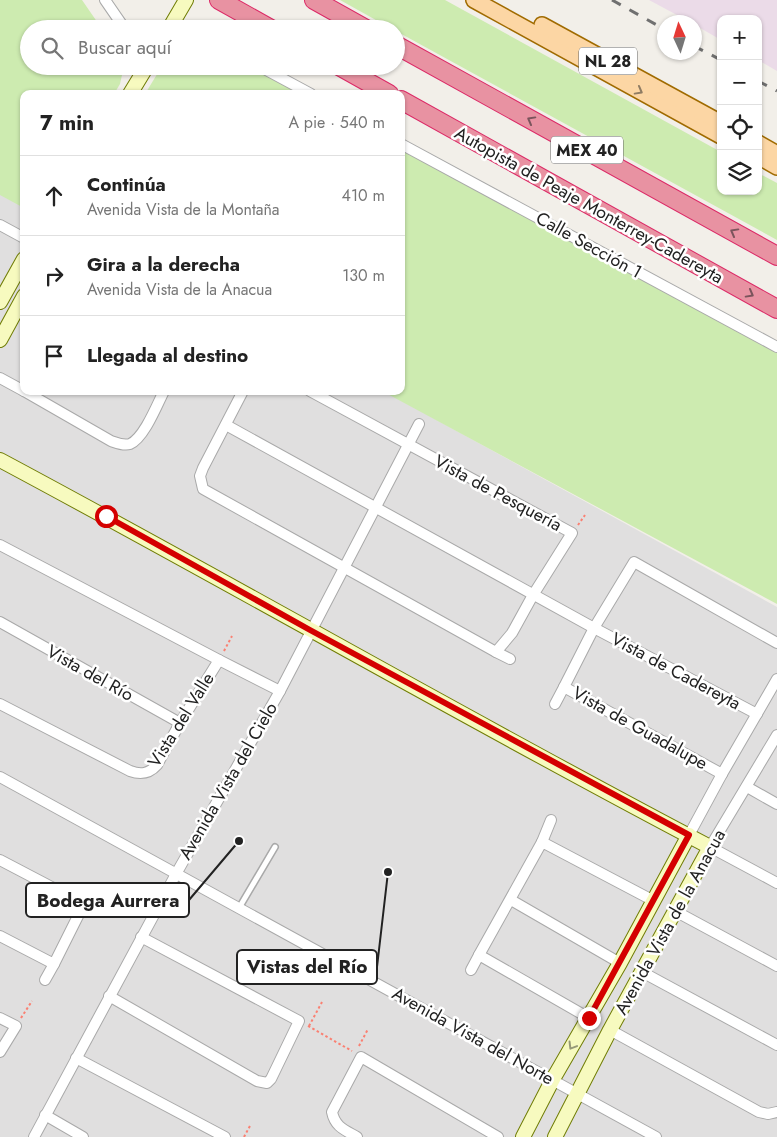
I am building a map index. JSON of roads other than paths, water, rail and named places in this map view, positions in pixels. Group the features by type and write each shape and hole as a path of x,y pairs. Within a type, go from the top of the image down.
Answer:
{"highway":[{"path":"219,0 255,20"},
{"path":"314,0 350,20"},
{"name":"MEX 40","path":"405,50 777,256"},
{"path":"355,75 382,90"},
{"name":"Autopista de Peaje Monterrey-Cadereyta","path":"405,102 777,309"}],"main road":[{"path":"474,0 717,134"},
{"name":"NL 28","path":"496,0 717,121"},
{"path":"762,146 777,154"},
{"path":"762,158 777,167"}],"street":[{"path":"104,0 118,20"},
{"path":"174,20 186,0"},
{"path":"132,90 142,75"},
{"path":"275,75 303,90"},
{"name":"Calle Sección 1","path":"405,146 777,347"},
{"path":"0,225 20,236"},
{"path":"0,301 20,266"},
{"path":"0,340 20,312"},
{"path":"0,378 20,389"},
{"path":"31,395 111,441 124,445 139,437 162,395"},
{"path":"240,395 203,468 200,476 203,489 510,659"},
{"path":"317,395 409,445"},
{"name":"Avenida Vista del Cielo","path":"34,1137 141,937 280,691 310,630 419,424"},
{"name":"Vista de Cadereyta","path":"226,425 533,595 758,714"},
{"name":"Vista de Pesquería","path":"409,445 572,533 512,632 496,652"},
{"path":"0,460 777,884"},
{"name":"Vista del Valle","path":"0,545 219,660 180,723 157,765 151,771 145,773 136,773 0,704"},
{"name":"Vista de Guadalupe","path":"722,774 564,687 594,628 634,562 777,643"},
{"name":"Vista del Río","path":"0,622 180,723"},
{"path":"219,660 280,691"},
{"name":"Avenida Vista de la Anacua","path":"523,1137 553,1079 620,963 722,774 777,680"},
{"path":"555,704 564,687"},
{"name":"Avenida Vista de la Anacua","path":"555,1137 610,1030 710,847 777,736"},
{"name":"Avenida Vista del Norte","path":"0,777 656,1137"},
{"path":"747,787 777,804"},
{"path":"471,970 542,842 551,820"},
{"path":"542,842 654,901"},
{"path":"0,860 84,904 45,980"},
{"path":"511,900 620,963"},
{"path":"675,911 777,966"},
{"path":"0,936 54,964"},
{"path":"109,996 262,1083 267,1083 272,1079 304,1024 141,937"},
{"path":"480,955 589,1018"},
{"path":"642,972 777,1045"},
{"path":"0,1018 16,1026 0,1052"},
{"path":"610,1030 759,1112 768,1114 777,1112"},
{"path":"357,1137 338,1126 332,1112 361,1057 498,1137"},
{"path":"76,1058 225,1137"},
{"path":"45,1115 83,1137"}],"lane":[{"path":"239,908 275,847"}],"railway":[{"path":"612,0 657,25"},
{"path":"702,50 717,58"},
{"path":"762,83 777,91"}],"place":[{"name":"Bodega Aurrera","path":"239,841"},
{"name":"Vistas del Río","path":"388,872"}]}
